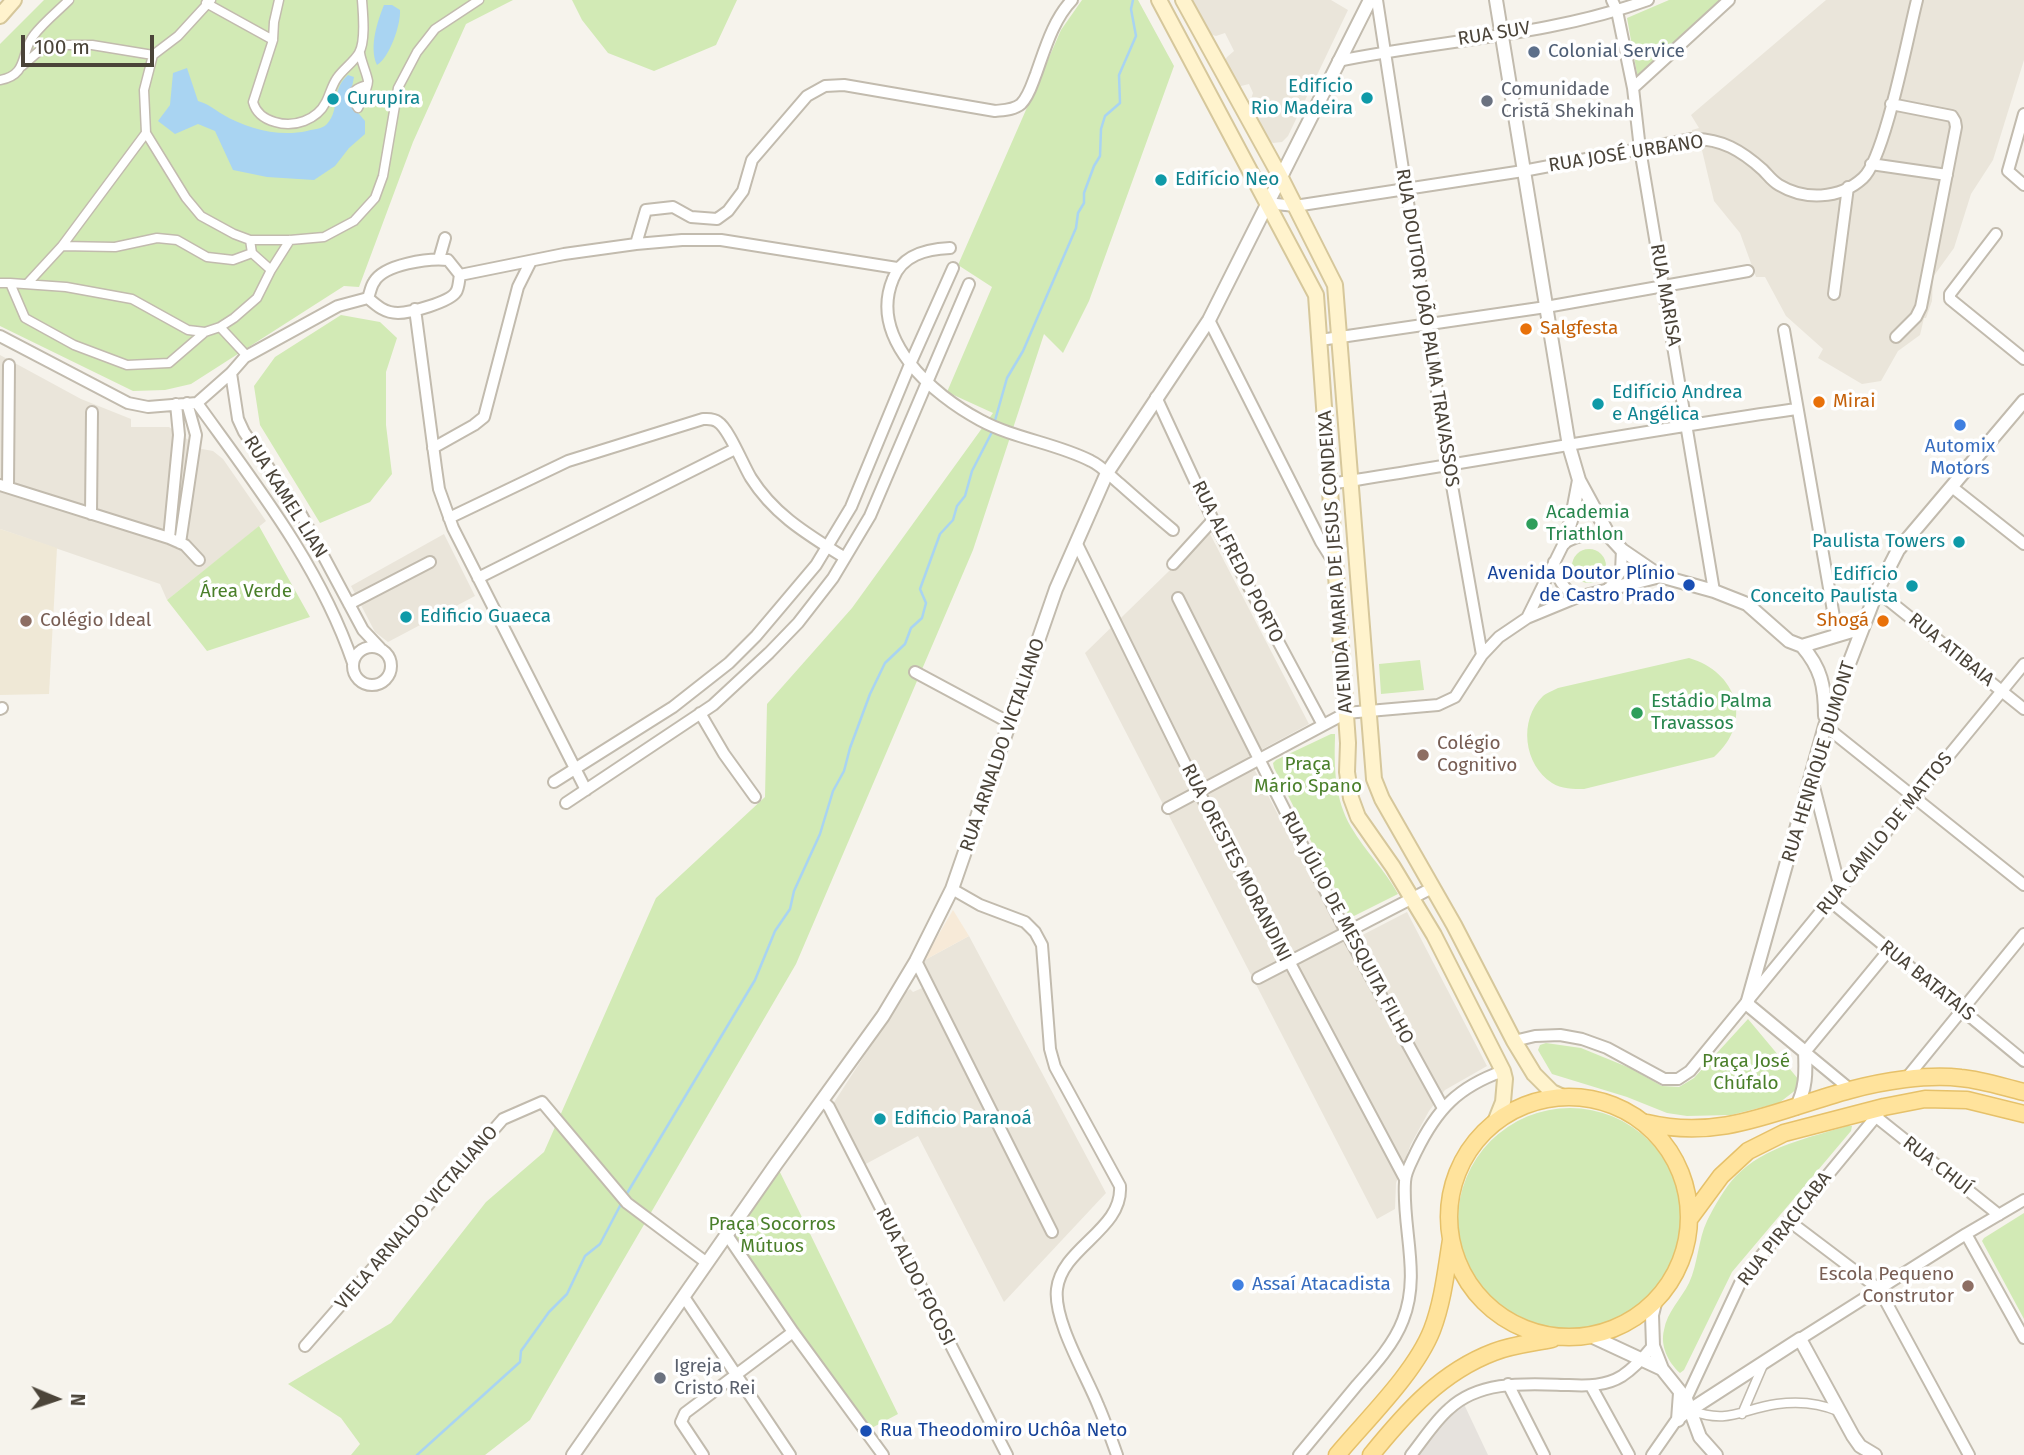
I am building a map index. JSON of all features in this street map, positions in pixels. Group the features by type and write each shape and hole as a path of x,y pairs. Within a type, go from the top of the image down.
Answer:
{"main road":[{"path":"0,16 14,0"},
{"name":"AVENIDA MARIA DE JESUS CONDEIXA","path":"1159,0 1316,295 1337,566 1348,743 1347,772 1352,798 1359,817 1434,935 1503,1071 1503,1102 1495,1122"},
{"name":"AVENIDA MARIA DE JESUS CONDEIXA","path":"1183,0 1280,176 1335,285 1374,779 1382,799 1514,1041 1542,1084 1563,1097"},
{"path":"1180,38 1188,37 1199,29"},
{"path":"1214,100 1221,101 1230,111 1238,109 1240,103"},
{"path":"1644,1123 1668,1129 1710,1129 1735,1125 1851,1090 1933,1076 1959,1077 2024,1092"},
{"path":"1337,1455 1405,1374 1430,1334 1442,1296 1451,1238 1449,1212 1453,1186 1462,1162 1477,1140 1495,1122 1516,1109 1539,1100 1563,1097 1592,1098 1611,1104 1644,1123 1663,1142 1678,1165 1687,1191 1690,1218 1687,1243 1679,1267 1656,1299 1633,1320 1613,1330 1496,1351 1455,1371 1420,1399 1370,1455"},
{"path":"1690,1218 1721,1176 1748,1151 1784,1133 1925,1100 1968,1100 2024,1114"},
{"path":"1451,1238 1463,1273 1485,1303 1515,1325 1555,1339"}],"street":[{"path":"22,66 32,37 69,0"},
{"path":"279,0 273,40 253,102 254,108 265,119 288,125 316,115 326,104 336,80 360,53"},
{"path":"362,0 360,53 363,71 368,79 367,85"},
{"path":"273,40 209,2 178,36 153,55 144,90 146,133 186,198 201,216 250,240 324,237 354,221 374,198 383,176 398,88 417,52 435,29 479,0"},
{"path":"635,244 646,210 673,207 691,217 717,219 728,211 743,191 752,160 807,96 825,86 844,85 995,111 1020,106 1027,96 1052,31 1072,0"},
{"name":"RUA ARNALDO VICTALIANO","path":"579,1452 707,1263 883,1016 916,961 952,889 1056,589 1107,473 1209,320 1370,0"},
{"name":"RUA DOUTOR JOÃO PALMA TRAVASSOS","path":"1377,0 1448,463 1482,655"},
{"path":"1496,0 1569,446 1579,480 1611,537 1622,550 1660,576 1714,591 1746,604 1789,641 1802,646 1815,661 1825,691 1825,726 2024,885"},
{"name":"RUA MARISA","path":"1612,0 1617,11 1633,88 1640,149 1714,591"},
{"name":"RUA SUV","path":"1338,61 1384,51 1502,34 1617,11 1648,0"},
{"path":"1633,88 1729,0"},
{"path":"1834,294 1848,187 1864,178 1881,145 1917,0"},
{"path":"0,80 10,79 46,45 92,45 153,55"},
{"path":"1891,104 1952,116 1956,128 1921,307 1916,317 1896,337"},
{"path":"2024,114 2008,171 2024,185"},
{"path":"27,284 62,246 146,133"},
{"name":"RUA JOSÉ URBANO","path":"1268,203 1295,206 1524,171 1707,138 1726,143 1763,170 1775,183 1795,194 1827,196 1848,187"},
{"path":"1871,164 1947,175"},
{"path":"1996,234 1950,294 1950,299 2024,359"},
{"path":"62,246 115,247 157,238 177,240 207,257 233,260 252,253"},
{"path":"439,259 445,238"},
{"path":"250,240 252,253 271,270"},
{"path":"10,283 25,318 74,345 127,365 169,363 205,332 234,318 257,298 290,240"},
{"path":"460,275 635,244 722,240 897,268"},
{"path":"950,248 933,249 913,255 897,268 888,290 887,310 894,339 926,382 946,399 982,421 1092,461 1173,530"},
{"path":"368,298 374,281 386,271 421,260 448,260 460,275"},
{"path":"433,448 484,417 518,287 531,261"},
{"path":"507,266 518,287"},
{"path":"554,782 673,707 729,663 782,606 827,547 851,507 953,268"},
{"path":"1320,340 1546,307 1748,271"},
{"path":"368,298 381,309 399,313 443,302 456,292 460,275"},
{"path":"0,283 66,287 132,299 188,330 205,332"},
{"path":"566,803 701,713 739,681 798,623 845,558 870,516 969,284"},
{"path":"0,336 128,403 148,407 187,403 231,373 247,356 338,306 368,298"},
{"path":"415,309 439,489 449,518 586,790"},
{"path":"1209,320 1321,542 1337,566"},
{"path":"220,327 247,356"},
{"path":"1784,330 1837,634"},
{"path":"9,365 4,486 169,538 180,543 199,560"},
{"name":"RUA KAMEL LIAN","path":"231,373 238,419 244,432 302,516 363,630 380,648"},
{"name":"RUA ALFREDO PORTO","path":"1156,397 1213,520 1323,725"},
{"name":"RUA HENRIQUE DUMONT","path":"1747,1004 1825,726 1877,591 1898,550 2024,401"},
{"path":"169,538 176,457 187,403"},
{"path":"180,543 196,428 187,403"},
{"name":"RUA KAMEL LIAN","path":"187,403 245,470 286,527 340,626 353,663"},
{"path":"1331,484 1448,463 1569,446 1686,424 1796,409"},
{"path":"91,514 92,412"},
{"path":"449,518 568,461 703,419 712,419 720,423 758,490 775,510 802,532 845,558"},
{"path":"478,578 735,449"},
{"path":"176,457 191,466"},
{"path":"245,470 260,458"},
{"path":"1527,618 1564,543 1579,480"},
{"path":"1952,487 2024,544"},
{"path":"286,527 302,516"},
{"path":"1173,564 1213,520"},
{"path":"1564,543 1586,534 1598,533 1611,537"},
{"name":"RUA ORESTES MORANDINI","path":"1076,542 1199,792 1405,1179"},
{"path":"1609,589 1621,571 1622,550"},
{"path":"349,604 430,562"},
{"path":"1554,562 1557,576 1564,587 1578,597"},
{"path":"1167,808 1346,713 1438,705 1455,697 1482,655 1499,637 1527,618 1578,597 1660,576"},
{"name":"RUA ATIBAIA","path":"1877,591 2024,709"},
{"name":"RUA JÚLIO DE MESQUITA FILHO","path":"1178,598 1346,932 1443,1108"},
{"path":"1802,646 1862,628"},
{"path":"374,646 389,657 391,670 378,684 372,685 359,681 355,676 353,663 358,652 374,646"},
{"name":"RUA CAMILO DE MATTOS","path":"1514,1041 1535,1036 1560,1035 1607,1048 1664,1079 1678,1079 1690,1071 2024,664"},
{"path":"915,672 1010,723"},
{"path":"701,713 724,754 755,797"},
{"path":"1811,775 1840,888"},
{"path":"1258,978 1432,888"},
{"path":"952,889 980,905 1026,922 1035,932 1042,945 1055,1067 1120,1186 1118,1205 1110,1218 1074,1257 1062,1274 1057,1288 1058,1305 1067,1333 1117,1455"},
{"name":"RUA BATATAIS","path":"1830,901 2024,1061"},
{"path":"1905,1080 2024,934"},
{"path":"1796,1108 1806,1082 1805,1052 1889,950"},
{"path":"916,961 1052,1232"},
{"path":"1747,1004 1851,1090"},
{"path":"1299,1455 1372,1367 1403,1321 1410,1295 1411,1255 1405,1179 1427,1130 1443,1108 1459,1093 1480,1079 1503,1071"},
{"name":"RUA ALDO FOCOSI","path":"822,1100 829,1107 1007,1455"},
{"name":"VIELA ARNALDO VICTALIANO","path":"305,1346 503,1119 542,1102 624,1200 707,1263"},
{"name":"RUA CHUÍ","path":"1880,1111 1999,1214"},
{"name":"RUA PIRACICABA","path":"1685,1399 1742,1279 1880,1111"},
{"path":"1678,1420 1681,1404 1685,1399 1765,1360 2024,1200"},
{"path":"1789,1221 1879,1289 1969,1455"},
{"path":"1966,1234 2024,1338"},
{"path":"727,1235 793,1332 883,1455"},
{"path":"684,1297 790,1455"},
{"path":"1656,1299 1652,1315 1653,1346 1662,1369 1685,1399 1706,1416 1730,1417 1776,1404 1802,1403 1819,1405 1841,1413"},
{"path":"703,1455 681,1422 685,1413 793,1332"},
{"path":"1591,1336 1662,1369"},
{"path":"1800,1339 1862,1450 1875,1455"},
{"path":"1411,1455 1449,1408 1482,1391 1508,1384 1591,1386 1621,1377 1653,1346"},
{"path":"1742,1414 1765,1360"},
{"path":"1508,1384 1544,1455"},
{"path":"1591,1386 1629,1455"},
{"path":"1652,1455 1678,1420 1685,1399"},
{"path":"1685,1399 1700,1437 1716,1455"}],"shaded area":[{"path":"1193,0 1331,0 1348,10 1288,136 1282,142 1273,143 1268,140 1246,103 1253,93 1249,84 1237,87 1223,64 1234,51 1225,33 1216,36 1209,34"},
{"path":"1826,0 2024,0 2024,60 1993,160 1971,194 1954,248 1933,277 1932,301 1920,335 1898,351 1881,381 1862,384 1818,358 1823,349 1786,316 1765,277 1756,277 1740,233 1714,201 1701,146 1692,145 1692,130 1699,128 1691,115"},
{"path":"0,355 81,399 131,419 131,427 169,427 202,449 213,451 223,459 266,521 167,600 160,584 0,529"},
{"name":"Colégio Ideal","path":"0,529 57,548 49,694 0,695"},
{"path":"1209,532 1309,724 1248,757 1345,944 1407,912 1487,1066 1445,1090 1429,1111 1411,1144 1396,1183 1395,1209 1377,1219 1085,653"},
{"path":"444,534 475,596 388,642 375,632 351,586"},
{"path":"953,910 969,936 923,961"},
{"path":"969,936 1106,1193 1004,1302 918,1136 862,1166 831,1107 905,993 910,989 913,992 929,985 933,980 923,961"},
{"path":"1462,1400 1488,1455 1411,1455"}],"green space":[{"path":"44,0 513,0 466,24 413,142 359,287 344,286 191,384 165,390 133,391 0,326 0,44"},
{"path":"572,0 737,0 716,45 654,71 608,53 582,20"},
{"path":"1082,0 1138,0 1174,66 1089,301 1063,353 1044,334 973,550 796,964 530,1420 485,1455 351,1455 360,1444 341,1418 288,1384 391,1323 486,1202 544,1152 656,898 765,797 767,704 852,608 993,413 947,392 992,287 958,265 1061,30"},
{"path":"1669,0 1725,0 1638,79 1627,18"},
{"path":"341,315 380,322 397,338 386,372 386,425 392,474 370,502 320,523 260,425 254,386 275,357"},
{"name":"Área Verde","path":"259,526 310,617 207,651 167,600"},
{"path":"1589,549 1601,554 1606,566 1601,578 1589,583 1577,578 1572,566 1577,554"},
{"path":"1689,658 1719,674 1729,686 1735,700 1734,729 1714,757 1584,789 1552,783 1535,765 1530,754 1527,729 1535,706 1544,695 1558,688"},
{"path":"1420,660 1424,690 1381,694 1379,664"},
{"name":"Praça Mário Spano","path":"1335,734 1337,784 1346,816 1398,894 1354,916 1348,914 1273,763"},
{"name":"Praça José Chúfalo","path":"1748,1019 1799,1080 1797,1089 1779,1103 1731,1115 1687,1116 1667,1113 1627,1097 1552,1074 1538,1050 1540,1045 1546,1043 1581,1048 1630,1068 1662,1086 1679,1087 1694,1078"},
{"path":"1570,1108 1613,1117 1632,1127 1649,1141 1663,1158 1673,1177 1682,1220 1673,1263 1663,1282 1649,1299 1632,1313 1613,1323 1570,1332 1527,1323 1508,1313 1491,1299 1477,1282 1467,1263 1458,1220 1467,1177 1477,1158 1491,1141 1508,1127 1527,1117"},
{"path":"1852,1126 1851,1131 1732,1272 1684,1370 1680,1373 1666,1353 1664,1330 1671,1311 1689,1283 1704,1228 1724,1191 1736,1176 1760,1157 1788,1144"},
{"name":"Praça Socorros Mútuos","path":"776,1164 898,1414 866,1431 727,1235"},
{"path":"2024,1213 2024,1319 1982,1241"}],"water":[{"path":"384,5 392,5 400,10 400,16 390,48 377,65 374,43"},
{"path":"187,68 198,101 242,124 285,133 325,126 334,112 339,87 348,75 354,77 349,102 365,121 365,134 335,166 314,180 267,177 233,170 215,131 198,124 175,134 158,121 170,105 173,73"}],"waterway":[{"path":"994,424 1007,378 1023,351 1076,228 1078,213 1084,203 1084,193 1100,156 1101,129 1105,116 1120,103 1119,75 1136,36 1131,9 1133,0"},
{"path":"626,1195 755,980 775,931 790,909 794,891 820,834 833,791 844,771 870,694 885,663 905,644 911,628 922,618 926,603 920,589 940,534 953,520 957,506 965,496 972,471 993,430"},
{"path":"417,1455 520,1362 521,1351 549,1312 567,1294 585,1256 600,1244 621,1204"}],"place":[{"name":"Colonial Service","path":"1534,52"},
{"name":"Edifício Rio Madeira","path":"1367,98"},
{"name":"Curupira","path":"333,99"},
{"name":"Comunidade Cristã Shekinah","path":"1487,101"},
{"name":"Edifício Neo","path":"1161,180"},
{"name":"Salgfesta","path":"1526,329"},
{"name":"Mirai","path":"1819,402"},
{"name":"Edifício Andrea e Angélica","path":"1598,404"},
{"name":"Automix Motors","path":"1960,425"},
{"name":"Academia Triathlon","path":"1532,524"},
{"name":"Paulista Towers","path":"1959,542"},
{"name":"Avenida Doutor Plínio de Castro Prado","path":"1689,585"},
{"name":"Edifício Conceito Paulista","path":"1912,586"},
{"name":"Edificio Guaeca","path":"406,617"},
{"name":"Colégio Ideal","path":"26,621"},
{"name":"Shogá","path":"1883,621"},
{"name":"Estádio Palma Travassos","path":"1637,713"},
{"name":"Colégio Cognitivo","path":"1423,755"},
{"name":"Edificio Paranoá","path":"880,1119"},
{"name":"Assaí Atacadista","path":"1238,1285"},
{"name":"Escola Pequeno Construtor","path":"1968,1286"},
{"name":"Igreja Cristo Rei","path":"660,1378"},
{"name":"Rua Theodomiro Uchôa Neto","path":"866,1431"}]}
